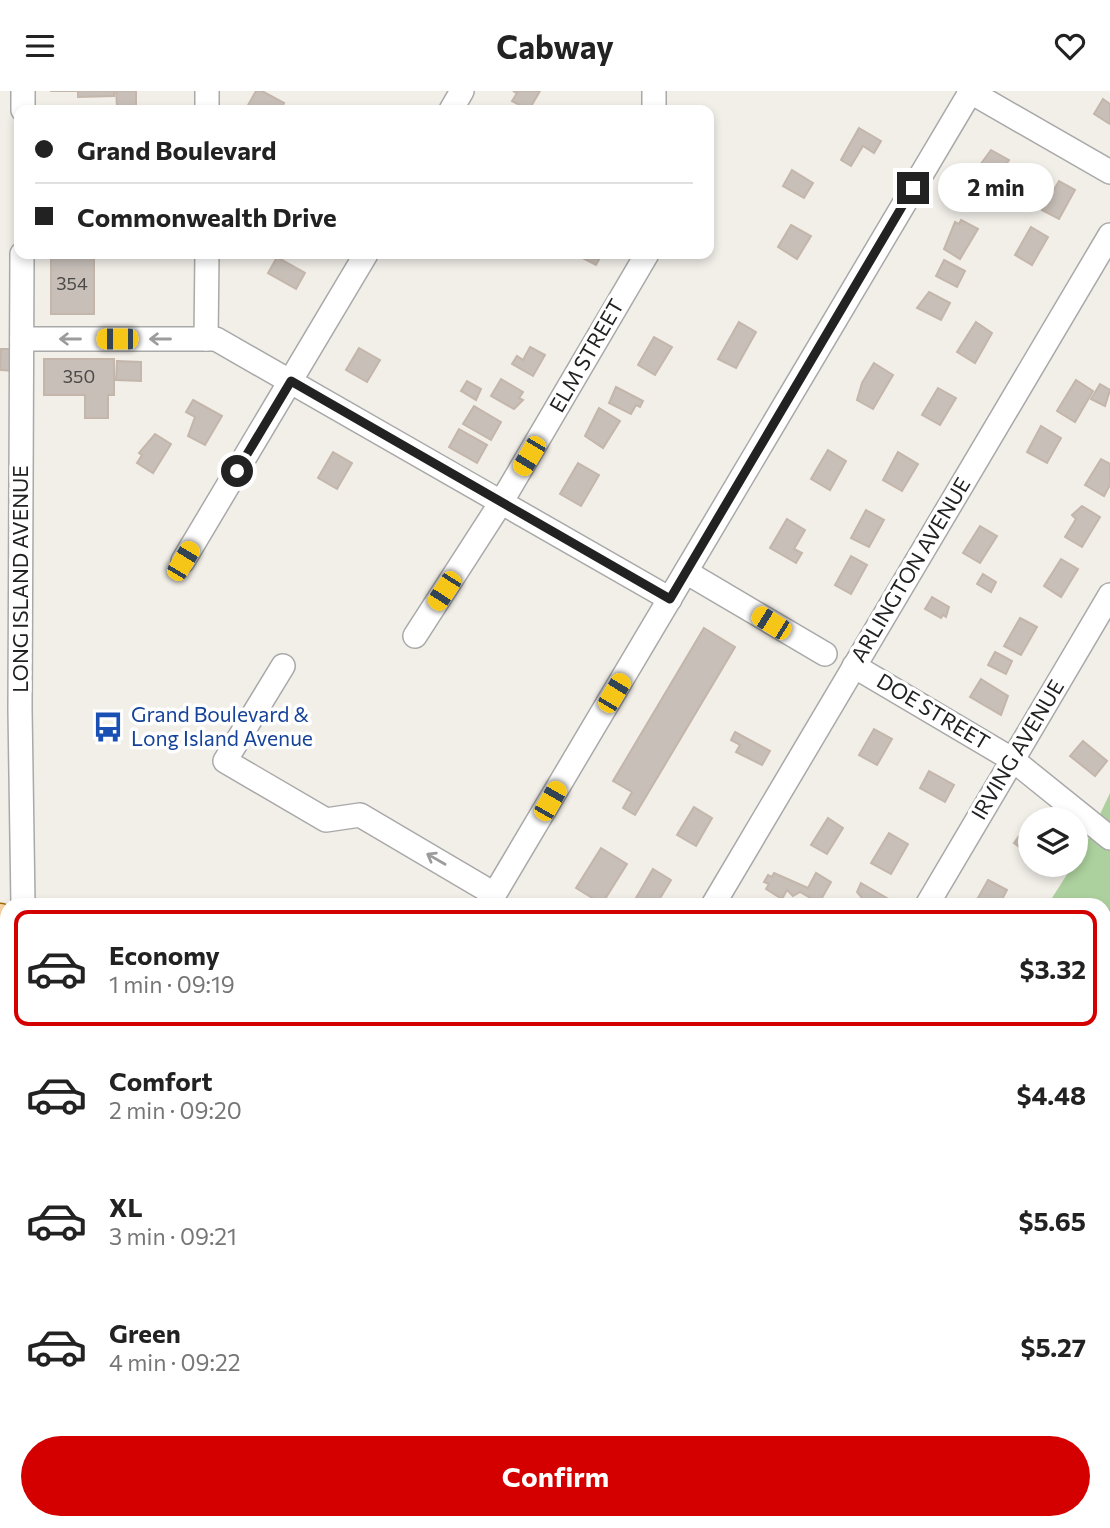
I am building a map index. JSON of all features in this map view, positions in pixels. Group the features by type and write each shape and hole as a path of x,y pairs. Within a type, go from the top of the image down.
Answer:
{"street":[{"path":"492,898 970,91 1110,172"},
{"name":"ARLINGTON AVENUE","path":"717,898 1110,235"},
{"name":"LONG ISLAND AVENUE","path":"22,259 23,898"},
{"path":"206,339 207,259"},
{"path":"183,561 363,259"},
{"name":"ELM STREET","path":"415,636 502,501 644,259"},
{"path":"22,339 216,339 670,599"},
{"path":"686,572 825,654"},
{"name":"IRVING AVENUE","path":"931,898 1110,595"},
{"path":"282,666 225,761 326,820 360,815 489,898"},
{"name":"DOE STREET","path":"854,666 1013,760 1110,838"}],"green space":[{"path":"1110,793 1110,898 1052,898 1065,877 1088,877 1088,840"}],"building":[{"path":"78,91 114,91 114,96 78,97"},
{"path":"116,91 136,91 136,105 117,105"},
{"path":"256,91 262,91 284,103 283,105 248,105"},
{"path":"513,91 540,91 532,105 520,105 512,101 517,93"},
{"path":"1103,99 1110,104 1110,124 1094,114"},
{"path":"859,128 881,141 874,153 863,146 851,166 841,160"},
{"path":"991,150 1009,160 991,188 972,176"},
{"path":"1007,166 1017,172 1009,186 999,179"},
{"path":"792,170 813,183 804,198 783,186"},
{"path":"1059,181 1075,190 1059,219 1042,210"},
{"path":"961,220 978,229 960,259 944,249 955,222 959,224"},
{"path":"791,225 811,236 797,259 778,247"},
{"path":"1031,227 1048,237 1032,265 1015,255"},
{"path":"51,259 94,259 94,314 51,314"},
{"path":"276,259 280,259 305,273 296,289 268,273"},
{"path":"585,259 599,259 596,265"},
{"path":"944,260 965,271 957,287 936,276"},
{"path":"929,292 950,303 941,320 917,308"},
{"path":"739,322 756,332 736,368 718,359"},
{"path":"976,322 992,333 975,363 957,352"},
{"path":"654,337 672,347 655,375 638,365"},
{"path":"530,347 545,355 533,376 512,364 517,356 523,360"},
{"path":"359,348 380,360 367,382 346,370"},
{"path":"1,349 14,349 15,371 0,370"},
{"path":"44,359 114,359 114,395 108,395 108,418 85,418 85,395 44,395"},
{"path":"117,361 141,362 141,381 116,380"},
{"path":"874,363 893,375 873,409 857,400 862,383"},
{"path":"501,379 523,392 519,398 523,400 514,409 491,396"},
{"path":"1076,380 1093,391 1075,422 1057,411"},
{"path":"467,381 481,389 476,400 461,391"},
{"path":"1100,384 1110,390 1105,406 1091,399"},
{"path":"616,387 643,401 640,407 636,405 631,414 609,403"},
{"path":"938,388 956,398 940,425 922,415"},
{"path":"193,400 222,416 205,445 188,436 195,417 186,412"},
{"path":"474,406 501,422 491,440 463,424"},
{"path":"599,408 620,421 603,448 585,436"},
{"path":"1041,426 1061,438 1047,463 1027,452"},
{"path":"459,429 487,445 477,463 449,447"},
{"path":"155,434 171,444 153,473 137,463 142,455 139,453"},
{"path":"828,450 846,461 830,490 811,479"},
{"path":"333,452 352,463 337,489 318,478"},
{"path":"898,452 918,464 902,491 883,480"},
{"path":"1101,459 1110,464 1110,485 1104,496 1085,485"},
{"path":"578,463 599,475 581,506 560,494"},
{"path":"1082,506 1100,517 1082,547 1065,537 1076,519 1072,515"},
{"path":"866,510 884,520 869,547 851,538"},
{"path":"787,519 805,530 794,549 802,553 796,563 770,548"},
{"path":"980,526 997,536 980,563 963,553"},
{"path":"851,556 867,565 851,594 835,585"},
{"path":"1061,559 1078,569 1061,597 1044,586"},
{"path":"983,574 996,582 991,592 977,584"},
{"path":"932,597 949,607 946,617 943,615 941,618 925,609"},
{"path":"1020,618 1037,627 1021,655 1004,646"},
{"path":"704,628 735,647 635,815 623,808 632,792 613,781"},
{"path":"995,652 1012,661 1006,674 988,665"},
{"path":"981,679 1008,696 1001,715 970,697"},
{"path":"874,729 892,739 877,765 859,755"},
{"path":"735,732 770,751 762,765 736,752 740,745 731,740"},
{"path":"1083,741 1107,761 1095,776 1070,756"},
{"path":"929,771 954,785 945,802 920,788"},
{"path":"694,807 712,818 696,846 677,835"},
{"path":"828,818 843,828 827,854 811,845"},
{"path":"889,833 908,844 891,874 871,863"},
{"path":"601,848 627,864 606,898 592,898 576,888"},
{"path":"653,869 671,880 660,898 636,898"},
{"path":"774,873 808,888 816,873 831,882 822,898 810,898 800,892 793,896 787,890 780,898 766,889 769,884 764,882 768,875 772,877"},
{"path":"988,880 1007,890 1003,898 978,898"},
{"path":"861,883 887,898 862,898 857,892"}],"place":[{"name":"Grand Boulevard & Long Island Avenue","path":"108,727"}],"route":[{"path":"237,471 291,381 670,599 913,188"}]}
